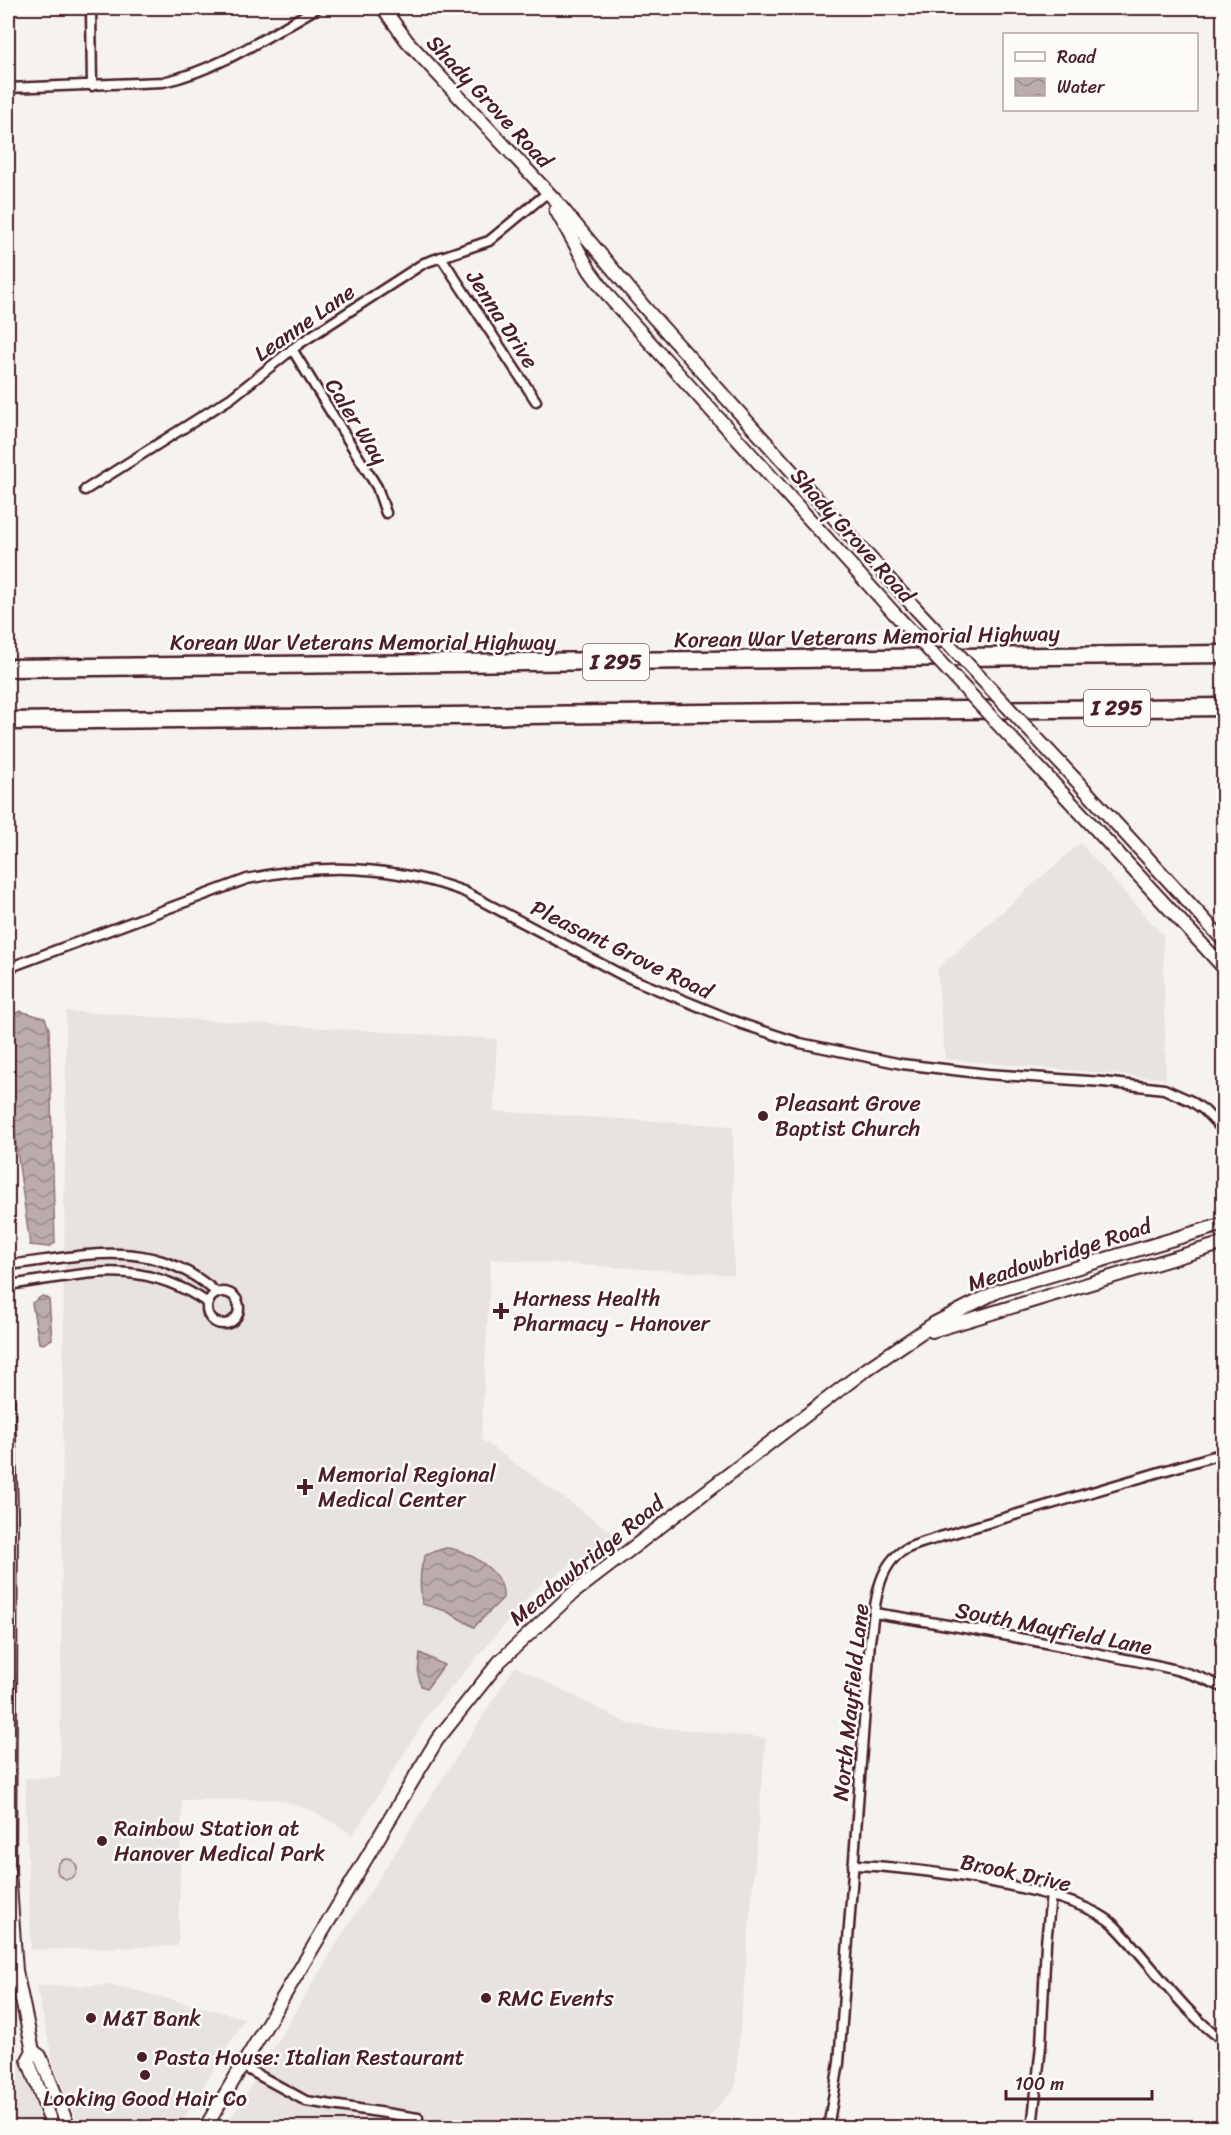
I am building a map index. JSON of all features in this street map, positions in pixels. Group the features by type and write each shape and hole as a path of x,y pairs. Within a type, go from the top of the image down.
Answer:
{"highway":[{"name":"Korean War Veterans Memorial Highway","path":"8,668 1224,654"},
{"name":"I 295","path":"8,721 1224,706"},
{"path":"1196,707 1224,712"}],"main road":[{"name":"Shady Grove Road","path":"383,8 407,41 601,252 646,309 916,609 1224,941"},
{"name":"Shady Grove Road","path":"547,193 590,271 610,298 894,613 1224,968"},
{"path":"773,478 788,465"},
{"name":"Meadowbridge Road","path":"205,2127 430,1751 460,1708 500,1661 572,1594 864,1371 964,1307 998,1291 1224,1224"},
{"name":"Meadowbridge Road","path":"914,1337 1224,1243"},
{"path":"8,1401 11,1514 8,1845 16,1971 33,2051 28,2060 53,2127"},
{"path":"33,2051 40,2056 69,2127"}],"street":[{"path":"91,8 92,86"},
{"path":"8,88 163,82 204,71 238,55 317,8"},
{"name":"Leanne Lane","path":"85,490 231,398 292,349 424,263 489,241 547,193"},
{"name":"Jenna Drive","path":"441,257 536,400"},
{"name":"Caler Way","path":"292,349 377,487 386,513"},
{"name":"Pleasant Grove Road","path":"8,968 247,879 304,868 331,867 386,871 440,882 463,891 628,977 742,1024 800,1043 861,1057 922,1066 1158,1088 1191,1101 1204,1110 1224,1131"},
{"path":"8,1265 91,1253 135,1254 168,1262 197,1275 217,1293"},
{"path":"8,1285 78,1273 124,1272 154,1276 172,1282 207,1303"},
{"path":"228,1292 236,1299 239,1309 234,1319 225,1323 215,1321 208,1313 207,1303 217,1293 228,1292"},
{"name":"North Mayfield Lane","path":"828,2127 839,2063 874,1613 883,1572 893,1559 906,1549 1224,1452"},
{"name":"South Mayfield Lane","path":"874,1613 1020,1637 1128,1660 1197,1677 1224,1688"},
{"name":"Brook Drive","path":"853,1864 908,1869 1051,1895 1089,1907 1113,1924 1179,2001 1224,2041"},
{"path":"1032,2127 1041,2046 1051,1895"},
{"path":"242,2066 306,2101 418,2118"}],"shaded area":[{"path":"1080,843 1163,935 1166,1079 945,1059 937,969"},
{"name":"Memorial Regional Medical Center","path":"66,1011 497,1039 494,1111 733,1126 734,1275 491,1259 481,1439 616,1535 536,1588 428,1715 353,1835 313,1811 276,1799 182,1800 178,1946 31,1950 25,1778 60,1777"},
{"path":"515,1666 629,1724 766,1738 735,2088 700,2127 225,2128 335,1946"},
{"path":"67,1859 74,1862 77,1869 74,1876 67,1879 60,1876 57,1869 60,1862"},
{"path":"114,1985 245,2018 179,2127 79,2127 54,2065 36,1986"},
{"path":"8,2025 43,2127 8,2127"}],"water":[{"path":"20,1011 45,1018 49,1029 55,1243 49,1247 30,1245 8,1086 8,1017"},
{"path":"42,1296 49,1299 52,1339 43,1344 39,1343 32,1303"},
{"path":"446,1548 465,1553 484,1564 492,1571 502,1589 503,1598 474,1627 446,1611 422,1604 420,1579 423,1560 426,1554"},
{"path":"420,1653 444,1665 427,1688 421,1686 418,1674"}],"place":[{"name":"Pleasant Grove Baptist Church","path":"763,1116"},
{"name":"Harness Health Pharmacy - Hanover","path":"501,1311"},
{"name":"Memorial Regional Medical Center","path":"305,1487"},
{"name":"Rainbow Station at Hanover Medical Park","path":"102,1841"},
{"name":"RMC Events","path":"486,1998"},
{"name":"M&T Bank","path":"91,2018"},
{"name":"Pasta House: Italian Restaurant","path":"142,2057"},
{"name":"Looking Good Hair Co","path":"145,2075"}]}
